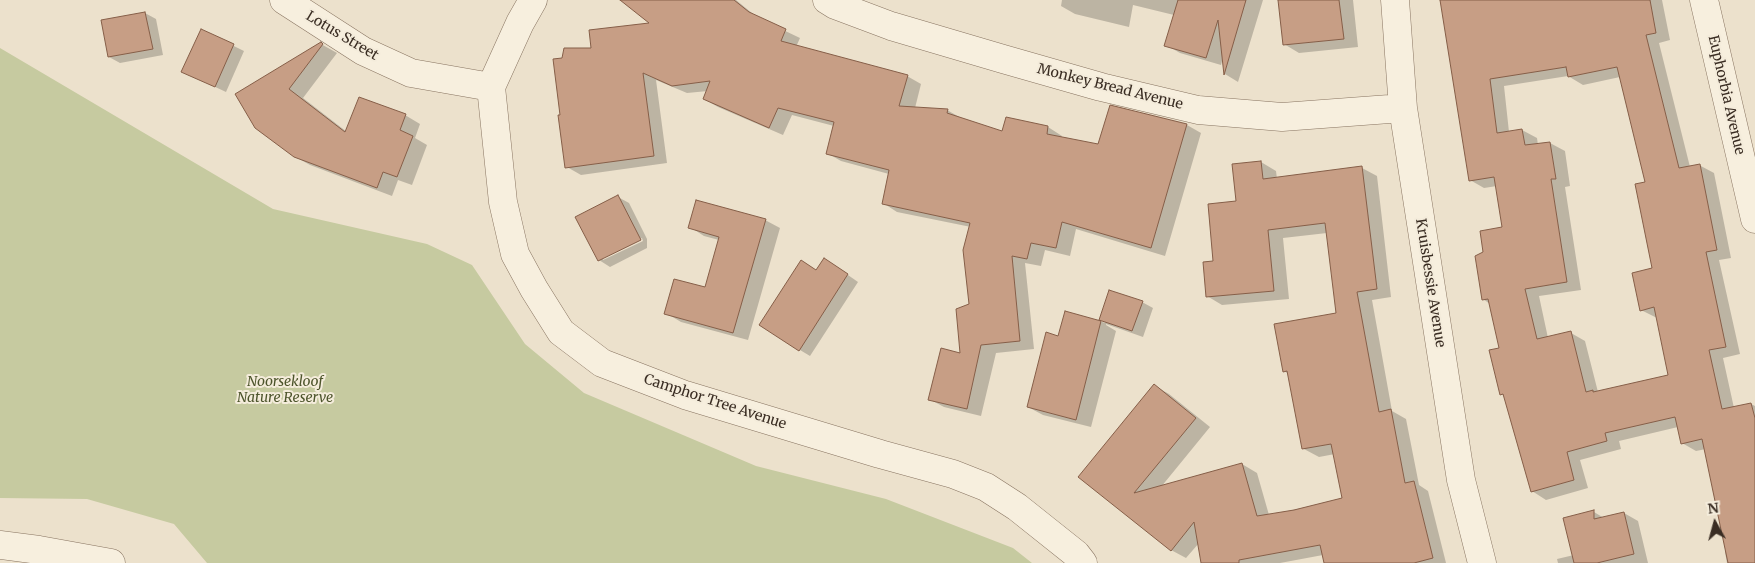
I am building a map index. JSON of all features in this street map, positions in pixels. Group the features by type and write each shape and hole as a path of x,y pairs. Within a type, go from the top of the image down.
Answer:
{"street":[{"name":"Lotus Street","path":"284,0 364,51 411,72 490,87"},
{"path":"490,87 533,0"},
{"name":"Monkey Bread Avenue","path":"827,0 835,5 891,26 975,51 1101,87 1198,110 1282,117 1402,108"},
{"name":"Kruisbessie Avenue","path":"1395,0 1402,108 1460,480 1482,563"},
{"name":"Euphorbia Avenue","path":"1704,0 1755,219"},
{"name":"Camphor Tree Avenue","path":"490,87 503,202 515,254 534,289 562,332 602,363 685,395 953,474 986,487 1017,507 1076,554 1084,563"},
{"path":"0,545 111,563"}],"green space":[{"name":"Noorsekloof Nature Reserve","path":"0,48 273,209 427,244 472,265 525,344 584,393 756,466 886,499 1013,548 1032,563 207,563 174,524 87,499 0,498"}],"building":[{"path":"620,0 734,0 749,12 786,29 781,41 908,75 899,106 948,109 947,113 1002,131 1006,117 1048,126 1047,134 1098,144 1110,105 1187,124 1151,248 1062,222 1056,248 1031,243 1027,259 1012,256 1020,341 981,345 967,409 928,400 941,348 960,353 956,309 969,304 963,250 970,223 882,204 889,170 826,154 834,122 778,108 769,128 703,99 710,81 672,86 643,73 654,156 565,168 553,59 562,58 564,48 591,48 589,30 649,23"},
{"path":"1178,0 1246,0 1224,75 1218,20 1206,58 1164,46"},
{"path":"1278,0 1339,0 1344,39 1283,45"},
{"path":"1440,0 1650,0 1656,33 1646,35 1679,168 1700,164 1717,250 1706,252 1726,347 1709,350 1722,409 1751,403 1755,418 1755,563 1728,563 1702,439 1681,444 1675,417 1605,433 1607,441 1567,452 1574,480 1531,492 1503,394 1500,395 1489,350 1499,348 1488,299 1482,300 1475,256 1483,252 1480,231 1502,227 1494,177 1469,181","holes":["1566,67 1568,77 1617,67 1645,182 1635,184 1652,268 1632,273 1640,311 1654,307 1668,375 1593,392 1593,390 1586,392 1571,331 1537,339 1525,289 1567,282 1551,179 1556,179 1550,142 1525,145 1522,129 1497,133 1490,79"]},
{"path":"145,12 153,49 108,57 101,20"},
{"path":"201,29 234,44 215,87 181,72"},
{"path":"321,42 323,44 289,89 345,132 359,97 406,114 400,130 413,136 397,177 383,172 377,188 294,157 255,128 235,94"},
{"path":"1261,161 1263,179 1362,166 1377,289 1357,292 1379,412 1391,409 1405,483 1414,481 1433,558 1414,563 1324,563 1320,545 1239,560 1239,563 1201,563 1194,522 1171,551 1078,477 1154,384 1196,418 1134,493 1242,463 1257,516 1294,510 1342,498 1331,444 1302,449 1287,371 1283,372 1274,324 1336,313 1325,223 1268,230 1274,291 1206,297 1203,262 1213,261 1208,204 1236,201 1232,164"},
{"path":"618,195 641,240 598,261 575,217"},
{"path":"696,200 766,219 733,333 664,314 674,279 705,287 719,237 688,228"},
{"path":"824,258 848,274 799,351 759,325 801,260 816,270"},
{"path":"1109,290 1143,301 1132,331 1099,320"},
{"path":"1065,311 1101,321 1076,420 1027,407 1046,332 1058,336"},
{"path":"1594,510 1594,519 1624,512 1634,554 1597,563 1574,563 1563,518"}]}
